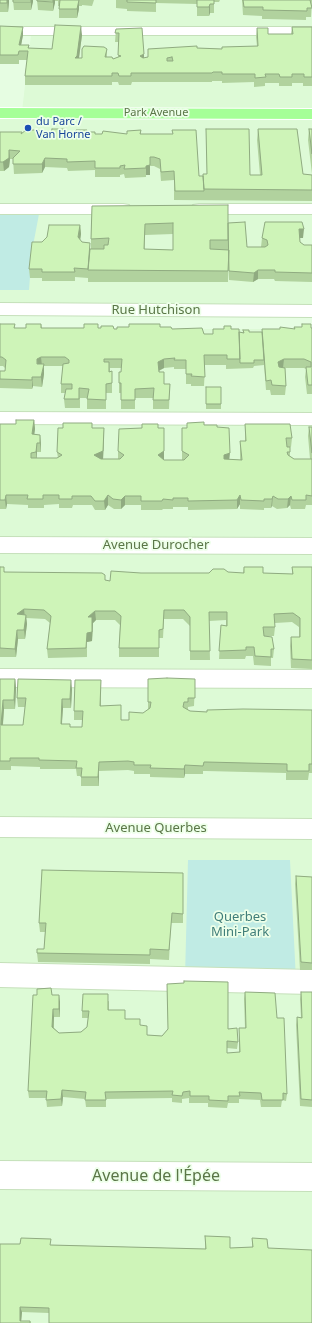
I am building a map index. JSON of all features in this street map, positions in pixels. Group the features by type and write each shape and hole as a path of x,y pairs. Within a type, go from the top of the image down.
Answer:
{"main road":[{"name":"Park Avenue","path":"0,113 312,114"}],"street":[{"path":"0,31 312,31"},
{"path":"0,209 140,209"},
{"path":"187,209 312,209"},
{"name":"Rue Hutchison","path":"0,309 312,311"},
{"path":"0,418 312,418"},
{"name":"Avenue Durocher","path":"0,545 312,546"},
{"path":"0,678 312,679"},
{"name":"Avenue Querbes","path":"0,828 312,829"},
{"path":"0,975 312,982"},
{"name":"Avenue de l'Épée","path":"0,1175 312,1177"}],"shaded area":[{"path":"0,0 312,0 312,311 0,309 0,111 22,111 31,35 0,35"},
{"path":"0,329 312,329 312,1323 0,1323"}],"green space":[{"path":"0,214 39,214 32,251 29,290 0,290"},
{"name":"Querbes Mini-Park","path":"188,860 290,860 296,980 185,977"}],"building":[{"path":"0,0 7,0 7,3 0,3"},
{"path":"13,0 31,0 31,2 13,2"},
{"path":"53,0 53,2 37,1"},
{"path":"60,0 79,0 77,9 59,9"},
{"path":"127,0 156,0 156,3 127,2"},
{"path":"197,0 214,0 214,4 210,4 209,7 197,7"},
{"path":"243,0 310,0 312,8 307,8 307,11 263,10 263,7 244,7"},
{"path":"55,25 81,26 77,56 75,58 82,58 82,49 84,46 104,47 107,49 105,57 112,57 113,59 121,56 118,55 119,33 115,33 116,29 142,28 144,54 140,56 143,58 148,57 148,49 197,46 197,48 222,49 222,47 258,46 257,28 268,28 268,34 293,34 292,27 312,27 312,77 304,77 304,74 292,74 292,77 280,77 279,74 265,74 266,77 255,78 255,74 222,74 222,72 131,73 131,76 119,76 118,73 112,73 112,76 25,76 28,51 19,51 18,55 0,55 0,26 23,27 19,45 29,45 28,48 52,49","holes":["172,57 173,61 167,61 167,58"]},
{"path":"52,129 65,129 65,133 76,133 76,130 87,130 87,132 95,132 95,134 102,134 103,131 127,134 127,131 141,130 140,134 173,134 172,130 196,130 199,176 203,176 204,191 175,191 174,171 161,172 160,159 154,157 150,157 150,165 146,166 146,168 124,169 125,165 120,166 120,168 95,168 95,161 67,162 67,159 45,158 42,164 13,164 13,158 20,151 9,150 9,158 3,162 0,162 0,132 22,132 21,134 26,130 39,130 39,133 46,134 51,133"},
{"path":"206,129 249,129 250,175 262,175 258,129 297,129 303,174 312,175 312,190 204,189 203,174 207,174"},
{"path":"309,129 312,129 312,154"},
{"path":"228,205 228,240 210,240 210,249 229,250 228,271 88,270 90,249 104,249 104,245 108,245 109,238 91,239 92,206","holes":["173,223 173,250 144,249 145,224"]},
{"path":"245,222 247,247 265,247 268,245 267,240 262,238 265,222 302,222 304,229 299,229 300,242 304,245 312,245 312,273 275,272 275,270 258,270 254,273 229,271 228,223"},
{"path":"49,225 80,225 78,237 82,242 90,243 88,269 74,268 75,272 42,272 42,269 29,269 32,242 42,242 47,237"},
{"path":"0,324 15,324 14,328 26,328 26,324 41,324 41,328 84,328 84,324 98,324 98,328 101,328 101,326 113,326 114,329 117,329 117,327 129,327 129,324 160,324 160,327 171,327 172,329 202,328 204,334 213,334 213,329 224,329 224,326 231,326 231,329 239,329 240,359 227,359 227,355 204,355 205,377 186,374 186,360 174,360 175,358 164,359 158,362 159,372 164,372 164,384 170,384 169,400 153,400 154,388 135,389 135,400 121,400 121,383 119,383 119,372 121,372 122,359 104,359 104,362 109,362 109,372 112,371 112,383 106,384 106,400 87,399 89,389 79,388 79,399 64,399 66,389 72,389 72,384 61,384 63,364 69,363 69,360 65,357 41,357 37,359 37,364 44,364 41,377 32,377 32,380 0,379 0,371 5,371 6,360 0,357"},
{"path":"302,324 311,324 312,328 312,385 308,385 306,367 311,367 311,362 304,359 284,359 278,362 279,367 285,368 286,386 272,385 271,380 266,381 262,329 280,329 280,327 295,329 294,327 302,327"},
{"path":"243,330 249,330 249,332 262,332 264,360 254,360 254,363 240,363 239,332 244,333"},
{"path":"206,387 221,387 221,404 206,404"},
{"path":"16,420 34,420 32,434 40,435 40,443 37,443 36,452 31,453 31,458 57,458 62,455 57,452 58,428 63,428 63,423 92,423 92,428 104,428 103,451 94,455 101,459 120,459 124,455 118,451 119,429 142,428 142,424 158,424 158,428 164,428 164,451 158,455 164,460 184,460 189,455 182,451 182,428 187,428 187,423 204,422 204,425 217,425 217,427 229,428 230,453 224,455 224,459 242,460 240,441 246,441 245,424 290,424 292,438 286,438 287,447 290,447 290,452 287,452 288,455 294,459 312,459 312,496 306,495 306,500 292,500 291,496 288,499 278,499 273,496 272,499 264,499 264,501 241,500 240,495 237,500 188,501 188,498 173,498 173,500 163,499 162,501 141,501 141,496 125,496 121,500 113,499 108,495 104,501 95,501 91,496 72,496 72,499 59,499 59,495 43,495 43,499 27,499 28,495 6,495 5,500 0,500 0,424 16,424"},
{"path":"309,427 312,427 312,453"},
{"path":"0,567 4,567 4,572 102,573 105,575 105,580 110,581 111,571 141,573 209,573 213,569 224,569 228,572 244,573 244,567 263,567 263,573 293,574 292,567 312,567 312,660 292,659 291,637 300,637 300,618 293,613 274,614 275,627 263,627 264,636 272,637 274,649 271,649 271,657 255,656 254,647 246,647 246,650 219,651 221,625 227,626 227,612 209,612 210,651 190,651 190,617 184,610 164,610 163,629 159,630 159,648 119,648 121,616 115,611 95,611 88,617 92,617 92,632 87,633 86,648 47,649 51,616 44,610 24,609 17,614 26,615 24,630 17,630 15,649 0,648"},
{"path":"0,679 15,679 14,700 3,700 1,725 23,725 26,698 17,698 18,679 71,680 70,699 62,699 61,724 70,724 70,727 82,727 83,711 74,711 75,680 101,680 100,706 121,705 121,720 129,720 129,712 143,713 150,708 151,702 148,702 148,679 195,679 195,698 188,698 188,702 184,702 183,707 190,711 207,712 207,710 243,709 312,710 312,764 309,764 309,771 287,771 287,764 206,762 204,762 203,766 185,765 184,769 150,768 151,765 134,765 134,762 128,761 99,762 98,777 81,777 82,768 76,768 77,761 39,760 39,758 10,758 10,761 0,761"},
{"path":"42,870 183,873 183,914 172,913 169,950 150,949 150,955 37,953 37,949 44,949 46,923 39,923"},
{"path":"296,876 312,877 312,963 301,962"},
{"path":"184,981 228,982 228,1029 237,1028 238,1042 227,1041 227,1053 240,1052 239,1028 246,1028 245,992 275,993 277,1018 284,1018 287,1094 283,1093 283,1100 262,1100 261,1093 239,1092 240,1096 228,1096 228,1101 209,1100 209,1096 190,1096 190,1091 183,1092 182,1096 172,1095 173,1091 105,1092 106,1100 85,1100 86,1092 62,1090 61,1099 46,1100 47,1091 28,1091 33,995 37,995 37,989 51,988 52,995 59,995 59,1009 53,1009 52,1027 59,1033 81,1032 87,1027 89,1011 82,1011 83,994 108,994 108,1010 125,1010 125,1019 140,1019 140,1025 147,1026 147,1035 162,1036 168,1029 167,984 184,983"},
{"path":"301,992 312,992 312,1100 301,1099 297,1017 302,1018"},
{"path":"205,1236 230,1237 230,1248 253,1247 252,1238 267,1239 268,1248 312,1250 312,1323 49,1323 49,1308 20,1307 20,1321 30,1321 30,1323 0,1323 0,1244 20,1244 21,1238 51,1239 50,1245 206,1249"}],"place":[{"name":"du Parc / Van Horne","path":"28,128"}]}
